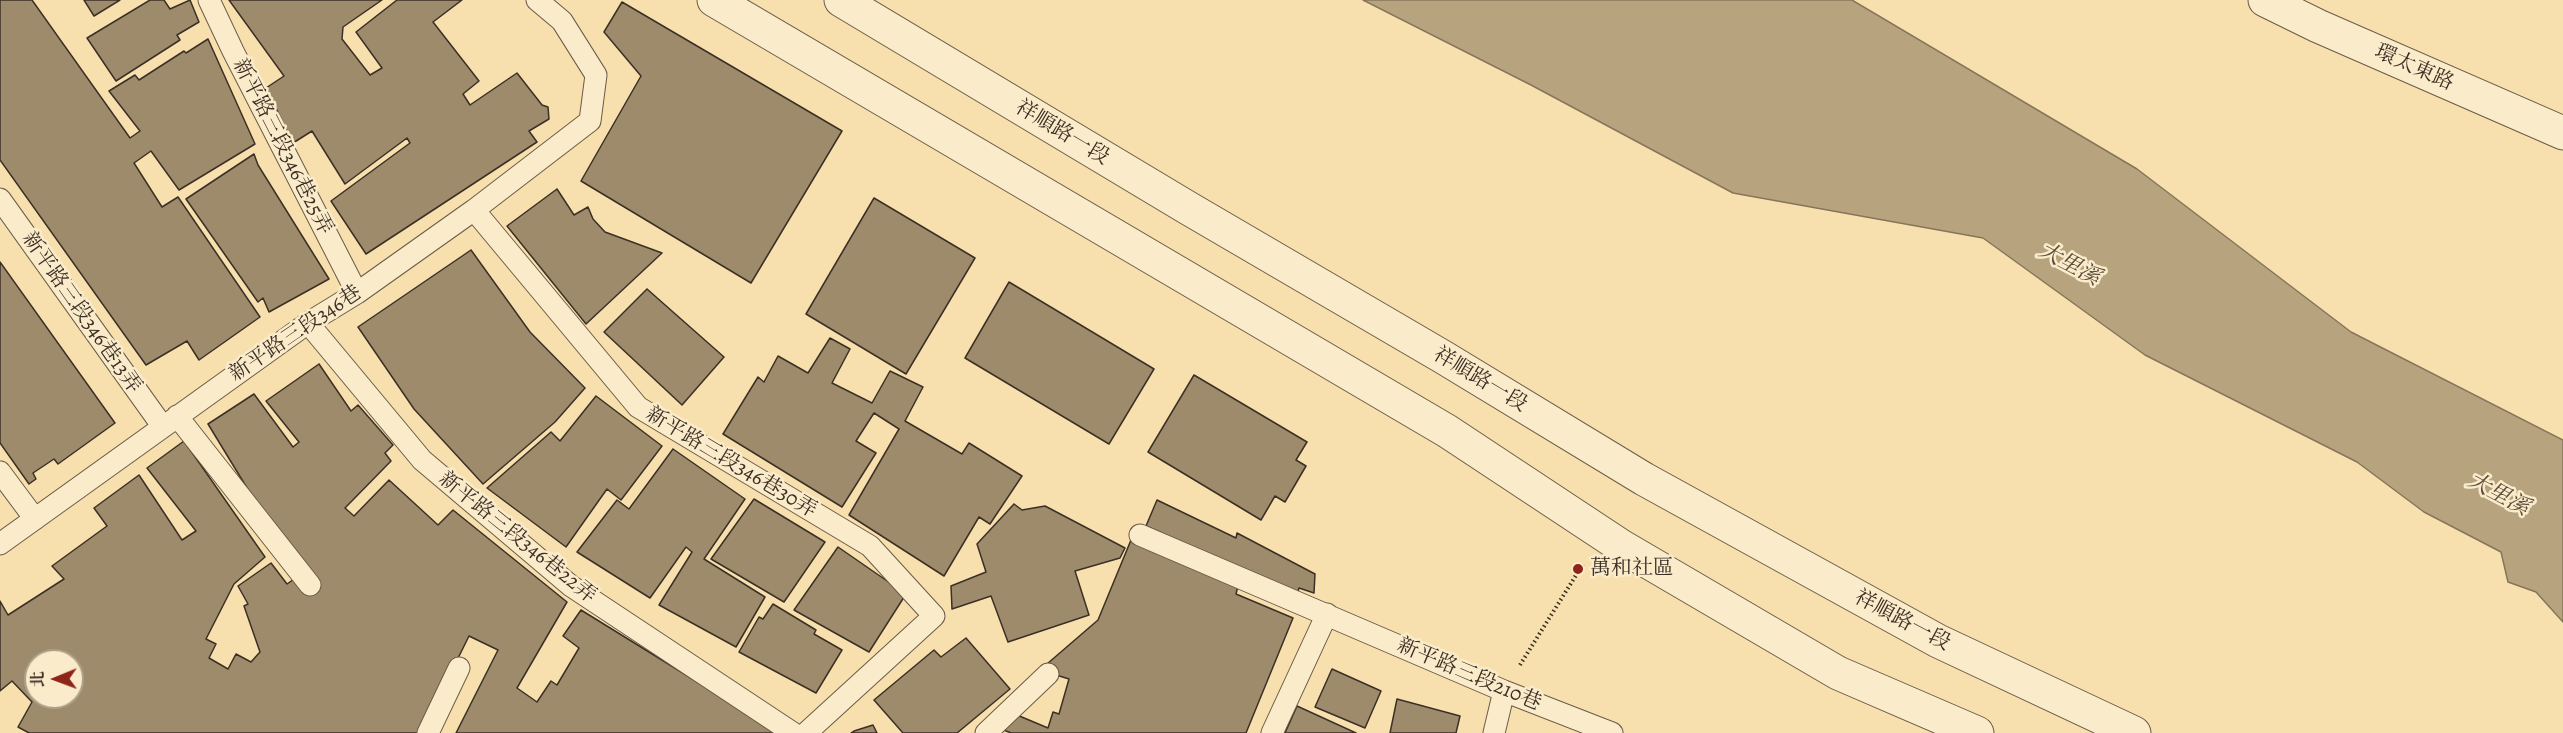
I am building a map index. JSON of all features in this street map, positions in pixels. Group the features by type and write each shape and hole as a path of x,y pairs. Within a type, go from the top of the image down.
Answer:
{"street":[{"path":"714,0 1448,431 1621,546 1838,672 1977,733"},
{"name":"祥順路一段","path":"841,0 1188,208 1443,357 1644,479 1938,641 2134,733"},
{"name":"環太東路","path":"2265,0 2318,26 2563,133"}],"lane":[{"name":"新平路三段346巷25弄","path":"209,0 357,292"},
{"name":"新平路三段346巷","path":"0,544 308,323 357,292 474,210 590,121 596,75 562,21 537,0"},
{"name":"新平路三段346巷13弄","path":"0,199 170,422 310,585"},
{"name":"新平路三段346巷30弄","path":"474,210 638,407 870,546 934,616 806,733"},
{"name":"新平路三段346巷22弄","path":"308,323 422,460 571,586 793,733"},
{"path":"0,472 35,519"},
{"name":"新平路三段210巷","path":"1140,535 1504,691 1612,733"},
{"path":"1272,733 1327,614"},
{"path":"428,733 459,668"},
{"path":"986,733 1047,674"},
{"path":"1494,733 1504,691"}],"path":[{"path":"1504,691 1604,533"}],"water":[{"name":"大里溪","path":"1363,0 1852,0 2137,169 2351,332 2563,440 2563,622 2536,592 2508,582 2501,552 2424,512 2357,462 2145,355 1983,238 1733,193 1531,85"}],"building":[{"path":"0,0 32,0 130,138 140,131 109,91 135,75 139,80 184,51 186,53 208,39 255,144 179,190 151,151 134,163 162,207 178,197 260,317 199,360 187,341 146,365 0,160"},
{"path":"84,0 120,0 94,16"},
{"path":"150,0 164,0 170,9 190,0 199,22 177,35 180,40 116,81 87,38"},
{"path":"229,0 382,0 343,27 342,39 370,75 382,68 356,32 397,0 462,0 433,22 479,81 463,94 470,105 517,73 542,105 548,107 549,119 529,131 537,142 366,254 331,201 410,143 407,138 345,184 312,131 293,143 266,88 284,76"},
{"path":"622,2 842,131 751,283 581,181 641,76 604,32"},
{"path":"254,154 258,165 329,279 269,312 263,298 258,302 186,199"},
{"path":"557,189 574,215 588,207 593,219 605,232 662,253 586,324 507,226"},
{"path":"874,198 975,258 906,374 806,314"},
{"path":"471,250 530,332 585,388 555,422 483,484 414,409 358,327"},
{"path":"0,262 115,423 58,464 54,459 33,473 36,479 29,484 0,443"},
{"path":"1009,282 1154,369 1109,444 965,358"},
{"path":"647,289 724,357 682,405 604,332"},
{"path":"830,338 850,349 832,383 872,403 890,371 923,387 905,421 962,454 969,443 1022,476 990,524 979,517 944,576 849,515 899,429 874,413 856,441 876,453 842,507 723,434 758,377 764,382 778,356 808,373"},
{"path":"319,364 351,411 358,405 393,445 385,453 391,461 345,508 354,516 389,480 438,525 453,510 567,602 517,688 537,702 551,681 557,685 579,648 563,636 581,610 780,733 456,733 498,650 469,636 421,733 29,733 18,727 28,709 84,709 84,649 24,649 24,694 12,681 0,691 0,601 8,615 64,579 52,566 107,526 94,508 139,475 182,540 196,531 147,468 184,441 265,557 234,584 206,639 216,644 209,658 228,669 236,654 251,662 260,652 244,606 248,604 238,586 271,563 287,584 300,575 208,424 254,394 293,447 299,442 266,401"},
{"path":"1194,375 1307,442 1296,460 1306,466 1285,502 1275,496 1261,520 1148,452"},
{"path":"596,396 662,446 621,500 607,489 566,547 487,488 551,432 560,441"},
{"path":"673,449 745,499 704,559 765,597 736,647 659,605 692,552 686,547 650,598 577,552 617,500 629,509"},
{"path":"754,499 825,542 784,602 711,559"},
{"path":"1157,500 1236,538 1237,533 1315,574 1314,593 1299,588 1297,595 1146,526"},
{"path":"1014,504 1022,510 1045,506 1125,548 1120,558 1075,571 1089,615 1008,642 991,596 952,609 951,586 986,572 977,544"},
{"path":"1131,540 1238,586 1236,594 1293,618 1246,733 1011,733 1001,729 1017,715 1048,728 1053,712 1059,714 1069,679 1040,670 1098,620"},
{"path":"838,547 906,594 869,652 794,610"},
{"path":"773,604 816,630 814,634 842,650 816,693 739,652 759,617 763,619"},
{"path":"966,638 1010,689 957,733 903,733 874,700 934,650 941,657"},
{"path":"1332,669 1381,691 1365,728 1315,707"},
{"path":"1397,699 1460,716 1456,733 1390,733"},
{"path":"1297,706 1356,733 1285,733"},
{"path":"873,725 877,733 851,733 854,731"}],"place":[{"name":"萬和社區","path":"1578,569"}]}
